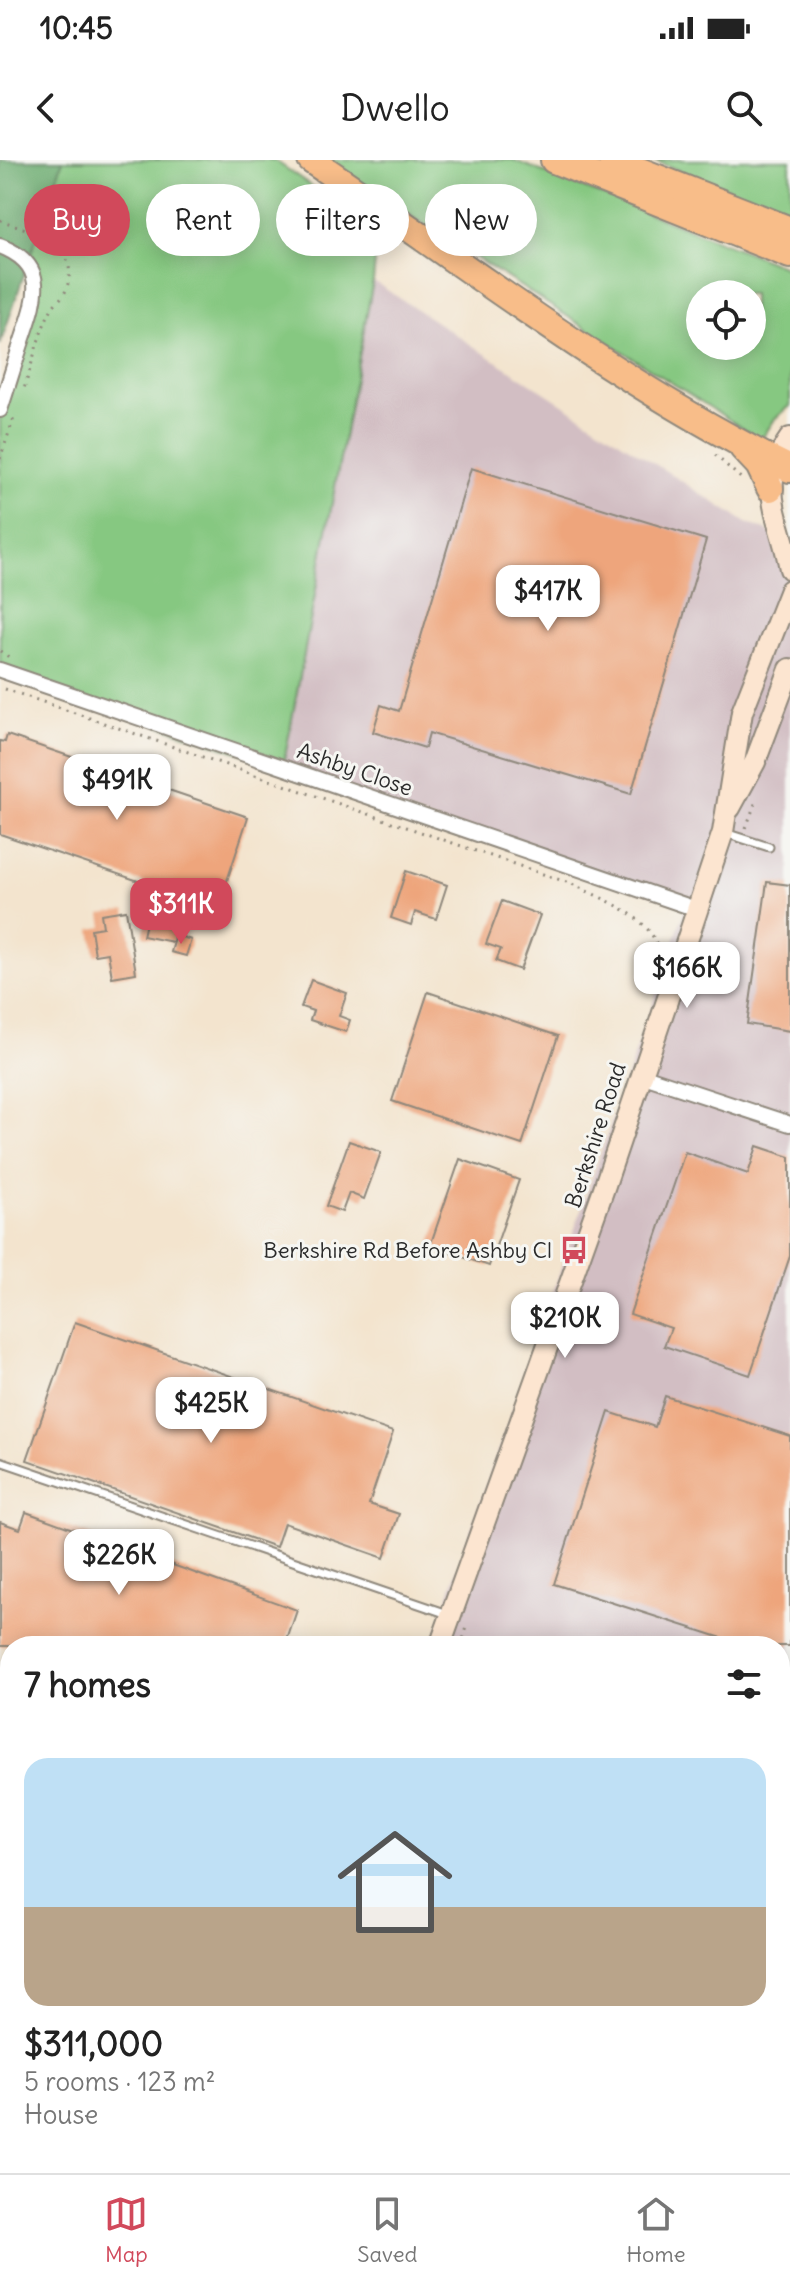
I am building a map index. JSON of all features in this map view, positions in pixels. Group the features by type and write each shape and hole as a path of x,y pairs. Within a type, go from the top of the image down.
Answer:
{"highway":[{"path":"311,160 603,362 737,443 783,465"},
{"path":"554,160 790,255"},
{"path":"612,160 790,230"},
{"path":"737,443 759,465 770,488"}],"main road":[{"path":"790,438 783,465 770,488 790,569"},
{"name":"Berkshire Road","path":"443,1636 603,1191 723,825 742,712 790,590"},
{"name":"Berkshire Road","path":"723,825 755,762 790,669"}],"street":[{"path":"0,246 18,254 30,268 37,297 0,410"},
{"name":"Ashby Close","path":"0,670 696,909"},
{"path":"641,1075 790,1124"}],"lane":[{"path":"723,825 769,847"},
{"path":"0,1461 450,1614"}],"path":[{"path":"5,689 572,884 621,908 646,925 655,936 661,969"}],"shaded area":[{"path":"373,281 746,523 790,539 790,1636 434,1636 686,906 282,769"}],"green space":[{"path":"0,160 63,160 55,184 24,184 24,256 30,256 0,345"},
{"path":"44,160 274,160 309,184 276,184 276,256 376,256 283,768 0,670 0,410 34,308 26,256 130,256 130,184 39,184"},
{"path":"323,160 513,160 790,269 790,406 775,419 761,440 473,256 537,256 537,184 425,184 425,225 409,215 409,184 361,184"},
{"path":"652,160 790,160 790,212"}],"building":[{"path":"471,468 706,540 631,794 429,733 425,748 373,732 381,705 399,711"},
{"path":"7,735 248,817 218,908 0,834 0,741 5,742"},
{"path":"406,871 447,885 436,919 415,912 411,925 391,918"},
{"path":"767,882 790,885 790,1031 747,1024"},
{"path":"502,901 540,915 520,970 496,961 501,949 486,944"},
{"path":"126,910 136,973 112,977 108,953 95,955 91,929 103,927 101,914"},
{"path":"148,914 177,919 173,942 143,936"},
{"path":"176,935 191,940 186,956 171,952"},
{"path":"311,980 347,993 339,1016 350,1020 346,1032 310,1020 313,1011 301,1007"},
{"path":"428,992 558,1036 522,1145 392,1101"},
{"path":"349,1141 381,1152 364,1199 349,1193 342,1212 326,1206"},
{"path":"757,1146 790,1157 790,1256 750,1375 664,1346 671,1328 630,1314 685,1152 748,1174"},
{"path":"460,1159 519,1180 489,1266 430,1246"},
{"path":"75,1322 393,1432 369,1504 399,1514 384,1558 284,1523 276,1547 27,1460"},
{"path":"665,1396 790,1436 790,1636 716,1636 554,1584 609,1412 655,1427"},
{"path":"26,1512 297,1610 288,1636 0,1636 0,1522 20,1529"}],"place":[{"name":"Berkshire Rd Before Ashby Cl","path":"574,1250"}]}
